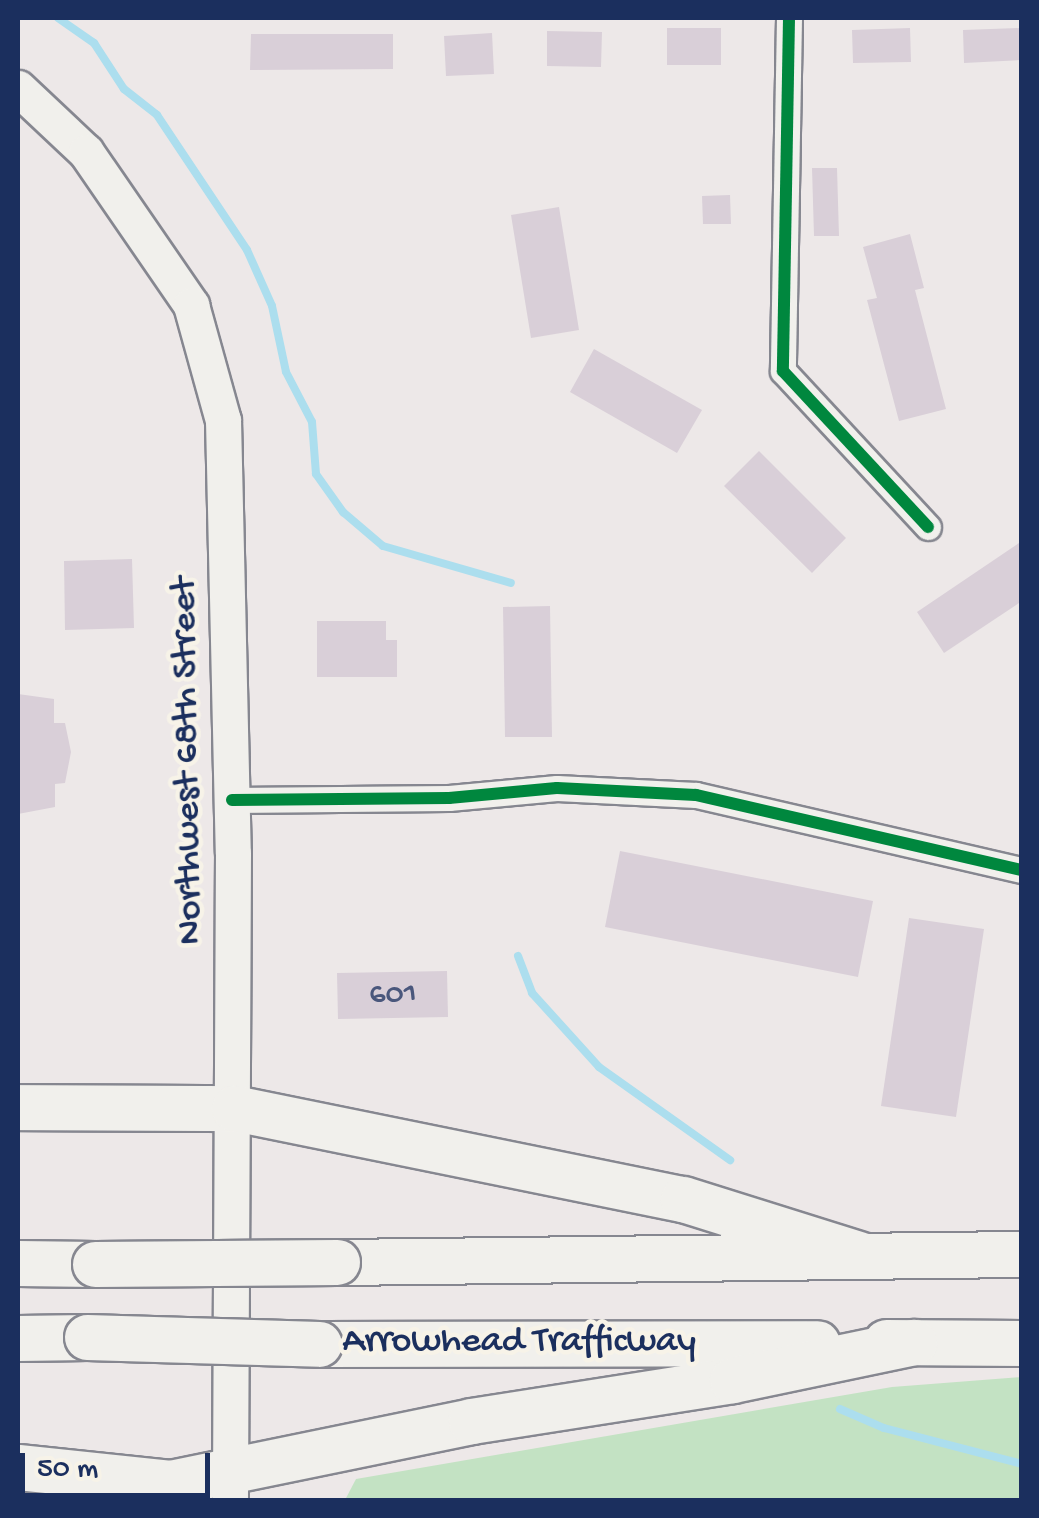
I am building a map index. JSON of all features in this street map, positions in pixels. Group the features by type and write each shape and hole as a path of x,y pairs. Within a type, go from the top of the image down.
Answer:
{"highway":[{"path":"18,1107 234,1108 684,1199 859,1254"},
{"path":"18,1263 1022,1254"},
{"name":"Arrowhead Trafficway","path":"18,1338 319,1344 1022,1343"},
{"path":"18,1467 230,1487 471,1421 732,1380 914,1342"}],"main road":[{"name":"Northwest 68th Street","path":"18,88 86,152 191,305 212,368 228,486 234,1108 230,1487"}],"street":[{"path":"789,18 783,370 928,528"},
{"path":"232,800 448,798 556,788 663,792 1022,870"}],"green space":[{"path":"1021,1377 1021,1500 345,1500 356,1479 892,1387"}],"building":[{"path":"667,28 721,28 721,65 667,65"},
{"path":"910,28 911,62 853,63 852,30"},
{"path":"1020,28 1021,60 964,63 963,30"},
{"path":"547,31 602,32 601,67 547,66"},
{"path":"492,33 494,74 446,76 444,36"},
{"path":"251,34 393,34 393,69 250,70"},
{"path":"812,168 837,168 839,236 814,236"},
{"path":"730,195 731,224 703,224 702,196"},
{"path":"559,207 579,330 531,338 511,215"},
{"path":"910,234 924,288 915,290 946,409 899,421 867,300 877,298 863,247"},
{"path":"594,349 702,410 677,453 570,392"},
{"path":"759,451 846,538 812,573 724,486"},
{"path":"1022,541 1022,601 944,653 917,612"},
{"path":"132,559 134,628 65,630 64,561"},
{"path":"550,606 552,737 505,737 503,607"},
{"path":"317,621 386,621 386,640 397,640 397,677 317,677"},
{"path":"18,694 54,699 54,723 65,723 71,752 65,783 55,784 55,807 18,814"},
{"path":"620,851 873,901 858,977 605,927"},
{"path":"909,918 984,929 956,1117 881,1106"},
{"path":"447,971 448,1017 338,1019 337,973"}],"waterway":[{"path":"58,18 94,43 124,89 157,115 247,250 272,306 286,372 312,422 316,474 343,512 383,546 511,583"},
{"path":"518,956 532,993 599,1067 730,1160"},
{"path":"840,1409 884,1428 1022,1464"}],"cycle path":[{"path":"789,18 783,371 928,527"},
{"path":"232,800 449,798 557,788 696,795 1022,870"}]}
